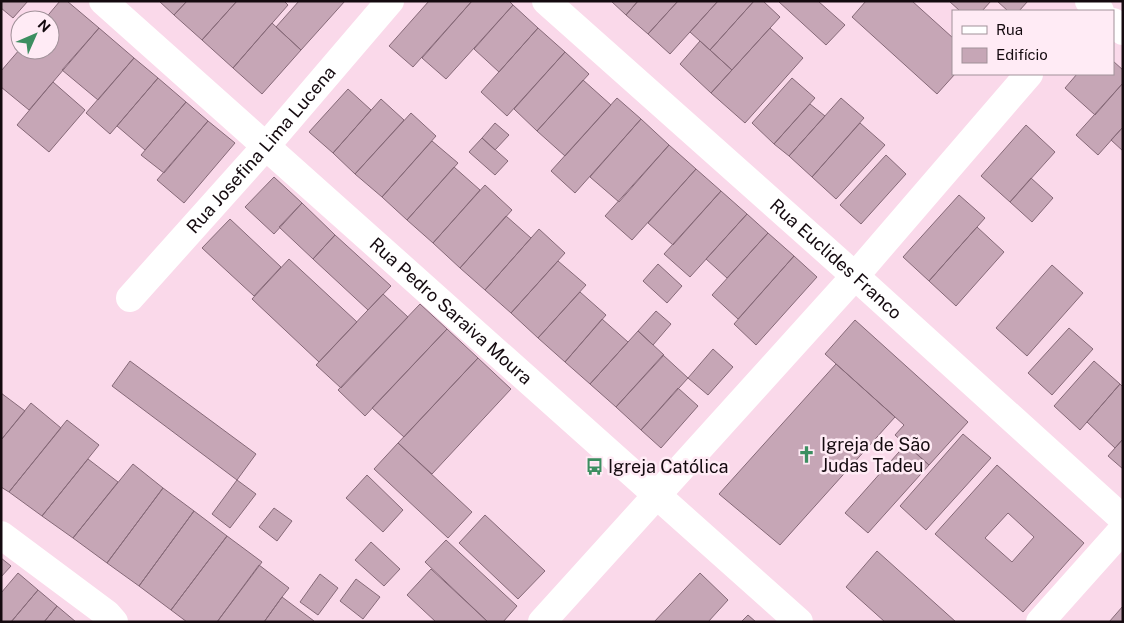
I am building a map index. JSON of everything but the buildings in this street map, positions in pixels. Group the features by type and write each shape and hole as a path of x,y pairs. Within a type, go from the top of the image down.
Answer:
{"street":[{"name":"Rua Pedro Saraiva Moura","path":"103,1 799,622"},
{"name":"Rua Josefina Lima Lucena","path":"130,298 266,146 390,1"},
{"name":"Rua Euclides Franco","path":"546,1 855,276 1123,519"},
{"path":"542,622 855,276 1028,75"},
{"path":"1040,622 1123,529"},
{"path":"1,535 116,619"}],"place":[{"name":"Igreja de São Judas Tadeu","path":"807,455"},
{"name":"Igreja Católica","path":"594,467"}]}
